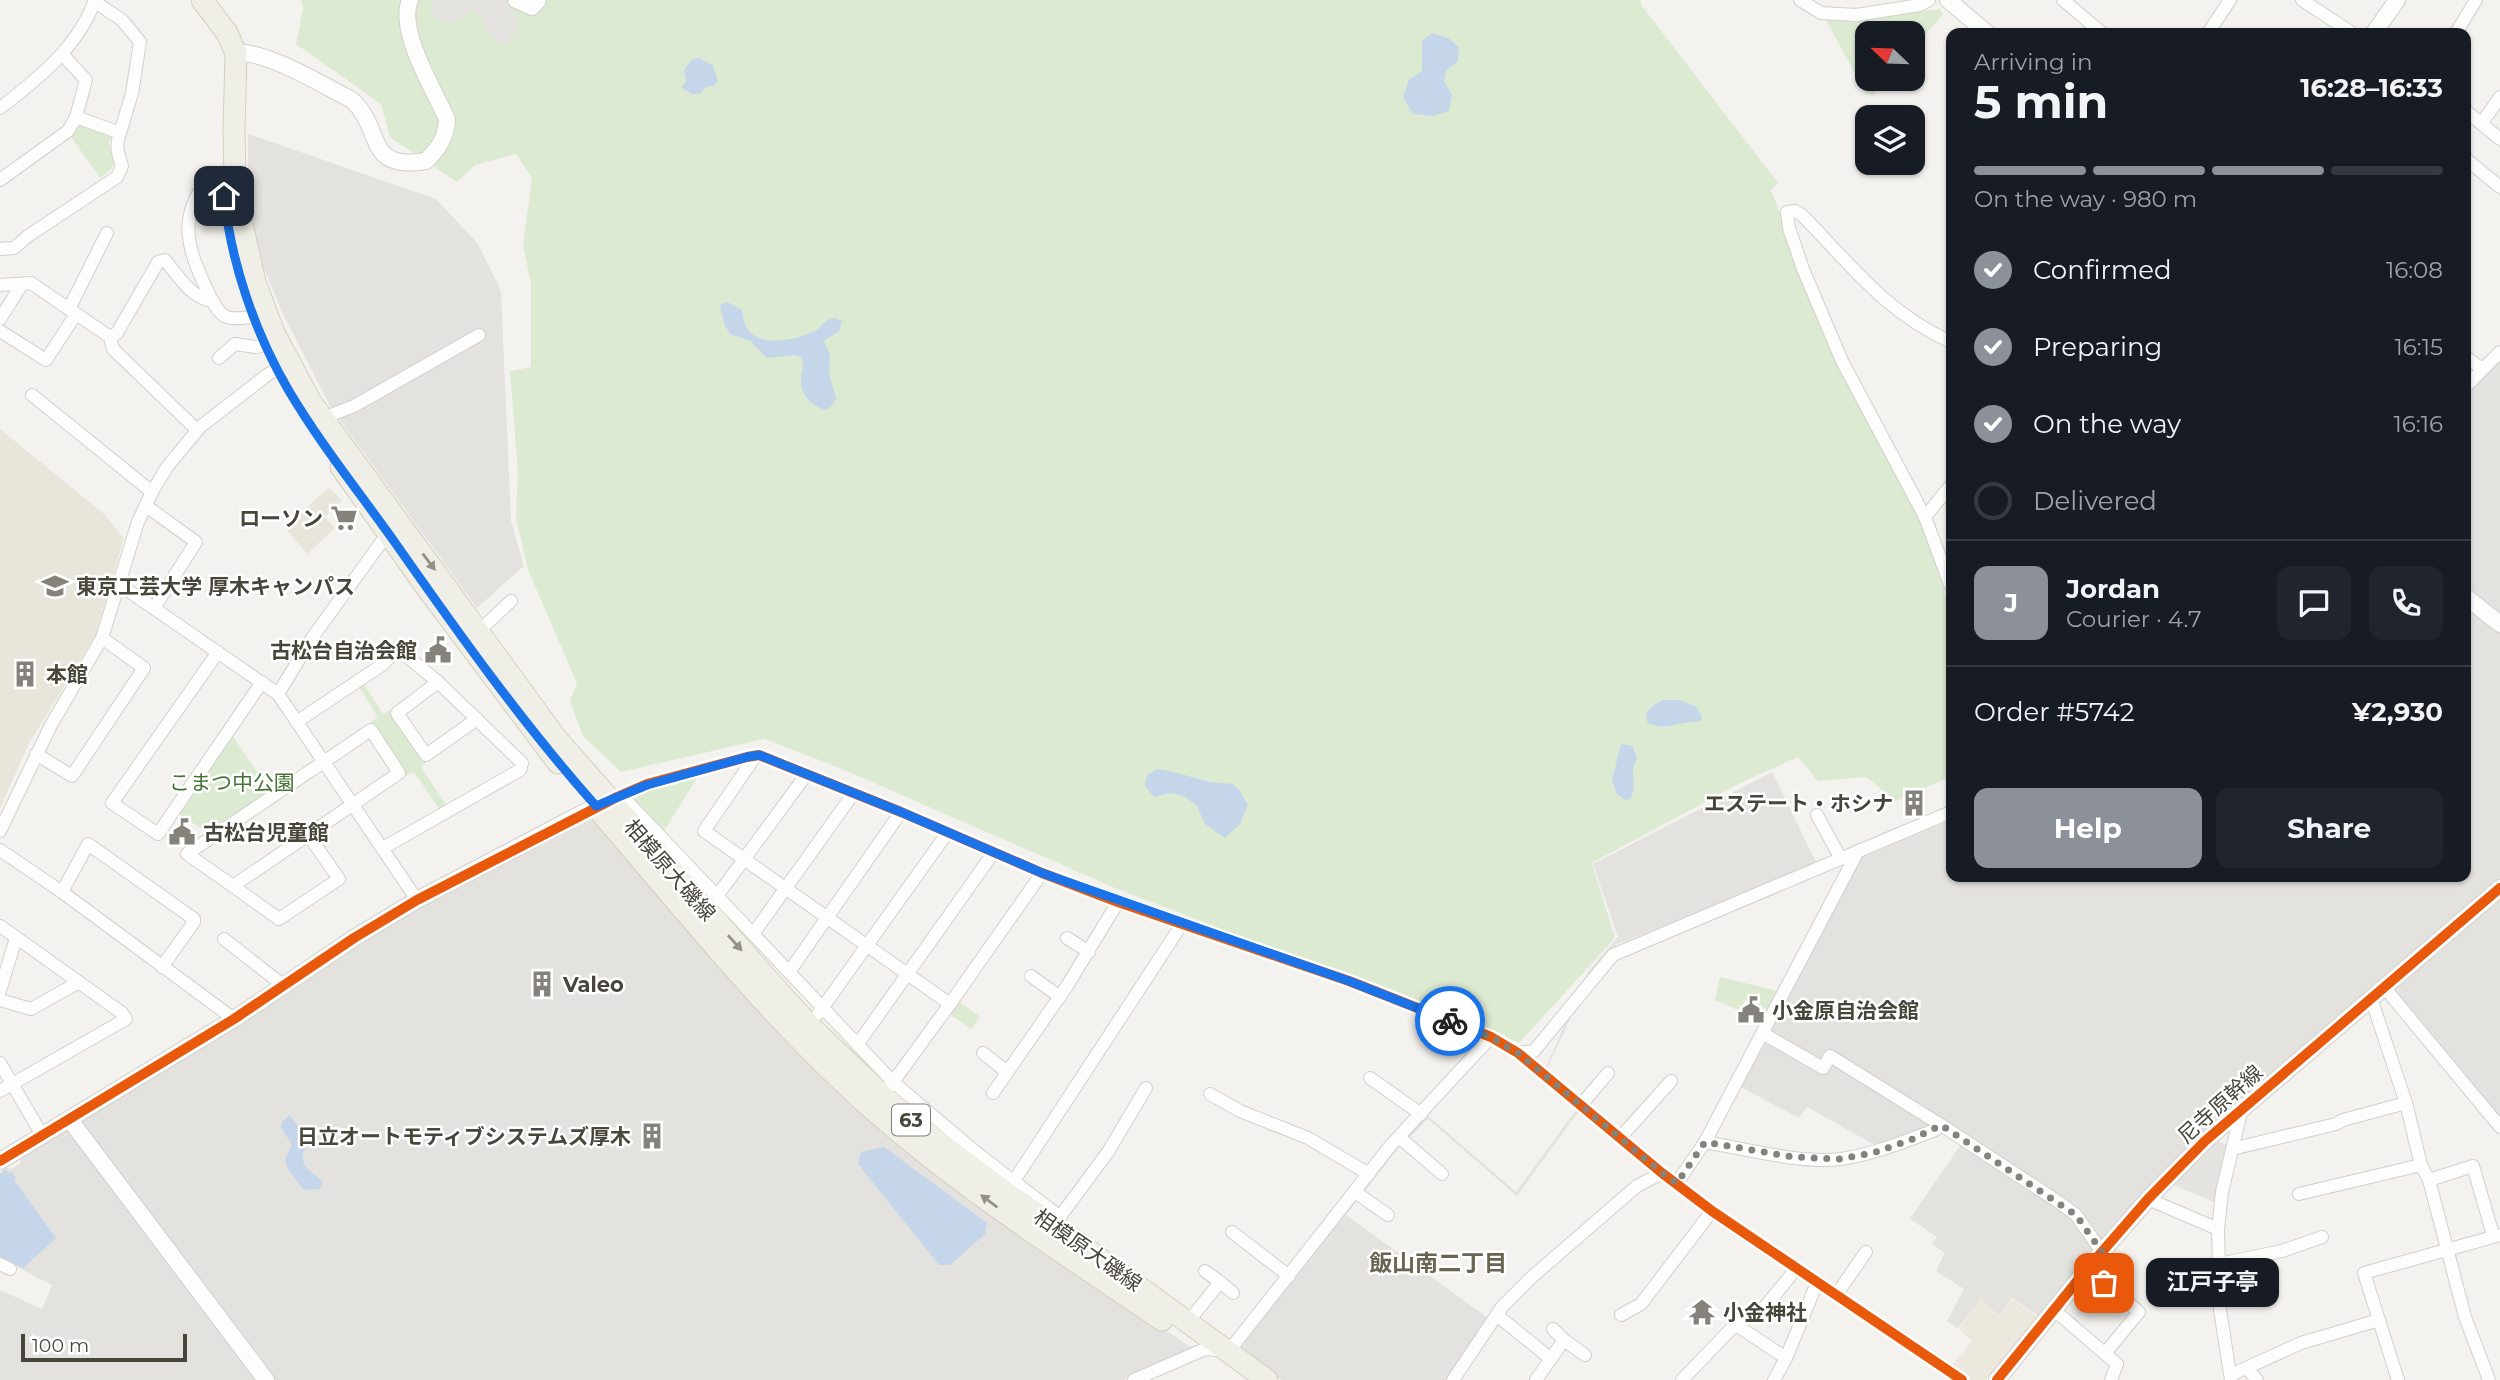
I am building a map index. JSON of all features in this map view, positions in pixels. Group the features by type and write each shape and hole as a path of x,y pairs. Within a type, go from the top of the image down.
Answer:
{"main road":[{"name":"相模原大磯線","path":"208,8 228,33 236,53 235,155 239,210 263,308 283,366 312,427 541,742 609,801"},
{"name":"相模原大磯線","path":"208,8 222,37 225,57 221,131 222,180 234,254 266,345 448,587 556,738 705,908 802,1031 938,1142 1010,1187 1053,1227 1246,1380"},
{"name":"相模原大磯線","path":"883,1095 923,1152 1053,1227 1267,1380"}],"street":[{"path":"236,53 262,56 352,100 359,107 382,153 391,160 402,163 426,161 439,147 446,133 447,119 411,38 406,20 410,0"},
{"path":"516,0 532,7 538,0"},
{"path":"1800,0 1821,13 1856,15 1920,5 1929,0"},
{"path":"1948,0 1981,28"},
{"path":"2063,0 2096,28"},
{"path":"2211,28 2230,0"},
{"path":"2377,28 2397,0"},
{"path":"2459,28 2476,0"},
{"path":"0,108 33,83 62,54 86,23 95,1 122,20 140,42 132,93 117,143 122,166 117,177 14,248 0,249"},
{"path":"2308,2 2345,28"},
{"path":"0,180 68,131 76,117 86,80 62,54"},
{"path":"2482,123 2500,97"},
{"path":"2471,115 2500,139"},
{"path":"76,117 120,134"},
{"path":"2471,163 2500,187"},
{"path":"222,180 207,181 195,196 188,223 189,246 213,301 224,316 254,317"},
{"path":"1946,339 1903,316 1871,289 1802,215 1795,211 1787,212 1787,221 1803,269 1842,361 1926,517 1946,573"},
{"path":"0,331 46,360 73,311 101,239"},
{"path":"110,337 117,333 158,262 165,260 194,295 202,300 213,301"},
{"path":"0,285 31,283 110,337 113,349 197,430"},
{"path":"0,319 22,284"},
{"path":"323,418 354,406 479,335"},
{"path":"219,358 235,344 256,347 266,345"},
{"path":"2471,381 2500,352"},
{"path":"2471,361 2482,369"},
{"path":"0,831 36,754 102,638 138,522 167,467 197,430 283,366"},
{"path":"38,397 152,492"},
{"path":"1926,517 1946,491"},
{"path":"146,506 196,542 154,608"},
{"path":"278,694 312,638 388,533"},
{"path":"120,585 278,694 417,900"},
{"path":"478,632 511,601"},
{"path":"2471,601 2500,624"},
{"path":"36,754 72,776 144,668 102,638"},
{"path":"298,721 382,665 398,649 438,682 522,763 520,770 383,848"},
{"path":"218,652 112,803 158,834 262,682"},
{"path":"438,682 397,713 426,755 477,719"},
{"path":"233,886 399,773 371,730 187,854 279,919 339,879 309,836"},
{"path":"759,755 699,827 950,1004"},
{"path":"0,1161 234,1019 354,938 417,900 609,801 647,785 759,755 1042,873 1118,902 1349,981 1491,1037 1518,1053 1662,1173 1712,1211 1962,1380"},
{"path":"705,908 746,859 806,775"},
{"path":"752,934 853,793"},
{"path":"609,801 705,908 752,934 822,1007 857,1045 883,1095 1042,873"},
{"path":"789,972 901,812"},
{"path":"1518,1053 1534,1051 1613,955 1946,814"},
{"path":"1818,816 1841,859"},
{"path":"802,1031 868,946 948,832"},
{"path":"62,891 88,844 194,919 162,967"},
{"path":"0,850 62,891 234,1019"},
{"path":"1677,1183 1705,1142 1858,851"},
{"path":"857,1045 994,852"},
{"name":"尼寺原幹線","path":"1997,1380 2087,1269 2148,1199 2205,1141 2500,888"},
{"path":"993,1093 1060,997 1118,902"},
{"path":"1010,1187 1182,924"},
{"path":"0,926 126,1019 0,1091"},
{"path":"0,992 16,938"},
{"path":"1067,938 1089,951"},
{"path":"224,939 284,986"},
{"path":"1031,976 1060,997"},
{"path":"0,1000 30,1009 79,982"},
{"path":"2384,987 2500,1127"},
{"path":"2371,999 2406,1103 2421,1165 2429,1180 2465,1317 2489,1380"},
{"path":"1762,1033 1823,1068 1830,1056 1941,1125 2076,1215 2102,1252"},
{"path":"1136,1380 1205,1349 1229,1351 1399,1137 1491,1037"},
{"path":"983,1053 1007,1072"},
{"path":"0,1063 42,1135"},
{"path":"1581,1105 1608,1073"},
{"path":"1370,1081 1421,1114"},
{"path":"1620,1138 1657,1089 1671,1081"},
{"path":"1053,1227 1108,1152 1138,1093"},
{"path":"1216,1101 1308,1138 1369,1174"},
{"path":"2232,1149 2336,1124 2343,1119 2406,1103"},
{"path":"2242,1108 2221,1192 2218,1228 2220,1310 2231,1378 2301,1342 2379,1320"},
{"path":"70,1120 266,1380"},
{"path":"1705,1142 1793,1157 1839,1159 1873,1153 1913,1139 1941,1125"},
{"path":"1399,1137 1435,1172"},
{"path":"2299,1194 2323,1184 2379,1171 2421,1165"},
{"path":"2400,1376 2364,1273 2449,1251 2497,1235 2473,1166 2429,1180"},
{"path":"1453,1380 1502,1307 1542,1268 1637,1186 1662,1173"},
{"path":"1356,1192 1388,1215"},
{"path":"2148,1199 2218,1228"},
{"path":"1623,1316 1641,1304 1712,1211"},
{"path":"1232,1232 1289,1276"},
{"path":"2219,1264 2315,1236"},
{"path":"1836,1295 1861,1254"},
{"path":"1682,1380 1736,1325 1764,1308 1796,1269"},
{"path":"2087,1269 2139,1312 2106,1352"},
{"path":"1205,1271 1233,1293"},
{"path":"1188,1322 1220,1282"},
{"path":"1774,1380 1817,1283"},
{"path":"2054,1310 2117,1364 2111,1380"},
{"path":"1498,1316 1551,1359"},
{"path":"1736,1325 1786,1358"},
{"path":"1553,1328 1585,1355"},
{"path":"1536,1380 1564,1340"},
{"path":"2247,1368 2257,1380"}],"shaded area":[{"path":"432,0 504,0 517,17 514,36 502,46 489,34 475,10 458,22 440,22 431,12"},
{"path":"248,134 436,199 478,244 501,291 511,521 524,566 477,608 329,404 281,310 256,248 248,192"},
{"path":"2500,358 2500,1124 2381,982 2198,1137 2041,1318 2012,1298 1999,1316 1981,1299 1958,1328 1947,1321 1964,1289 1936,1271 1945,1253 1932,1244 1937,1237 1910,1219 1966,1137 1927,1129 1878,1147 1807,1107 1799,1118 1737,1085 1858,862 1817,868 1617,944 1591,973 1546,1071 1586,1101 1517,1196 1428,1119 1396,1151 1346,1215 1492,1321 1449,1380 1282,1380 1240,1350 1184,1353 1123,1380 0,1380 0,1290 42,1309 52,1285 0,1258 0,1172 8,1167 10,1170 21,1163 20,1159 89,1114 422,906 595,813 993,1214 1189,1346 1242,1345 1395,1148 1427,1115 1516,1192 1582,1102 1544,1072 1588,972 1618,937 1593,864 1772,772 1817,864 1853,861 1946,822 1946,882 2471,882 2471,386"},
{"name":"東京工芸大学 厚木キャンパス","path":"0,429 104,514 124,538 96,634 28,745 0,809"},
{"path":"329,487 342,501 325,517 335,528 307,554 285,528"},
{"path":"2217,1141 2227,1145 2216,1190 2216,1203 2174,1185"},
{"path":"1981,1299 1999,1317 2012,1299 2039,1319 1986,1380 1971,1380 1951,1367 1972,1341 1959,1329"}],"green space":[{"path":"301,0 1640,0 1778,183 1771,190 1838,361 1922,519 1946,597 1946,778 1896,801 1866,777 1818,781 1798,757 1738,784 1592,863 1615,938 1519,1043 1115,888 835,766 764,739 621,772 583,736 570,701 577,683 528,570 516,518 518,473 510,371 531,367 531,283 523,245 532,178 516,154 475,165 457,182 390,137 381,104 296,44 303,9"},
{"path":"1940,9 1943,14 1925,35 1925,21 1855,21 1855,74 1825,18 1860,18"},
{"path":"1864,91 1876,91 1873,95"},
{"path":"82,122 111,136 109,144 113,166 100,178 69,134"},
{"path":"364,684 383,714 390,710 426,763 421,767 447,806 440,810 414,772 405,776 370,723 378,717 359,687"},
{"name":"こまつ中公園","path":"232,735 270,791 208,833 178,813"},
{"path":"699,775 662,834 629,800 642,791"},
{"path":"1720,977 1778,991 1768,1011 1745,1000 1740,1011 1715,1000"},
{"path":"957,1000 980,1017 971,1029 948,1013"}],"water":[{"path":"1432,33 1448,38 1459,47 1458,61 1446,71 1444,81 1452,95 1449,111 1433,116 1413,114 1403,97 1409,80 1422,71 1422,41"},
{"path":"700,58 713,66 718,81 714,86 706,87 700,94 691,94 681,87 686,82 684,70 692,59"},
{"path":"727,302 742,310 747,329 764,339 793,339 818,329 829,320 835,318 842,321 839,331 824,341 830,355 829,372 836,399 831,407 825,410 820,408 811,403 805,395 801,386 801,357 795,355 767,358 750,341 730,334 724,324 720,305"},
{"path":"1663,700 1679,700 1697,707 1702,717 1700,722 1667,726 1648,723 1647,712"},
{"path":"1621,744 1633,746 1637,758 1633,770 1633,793 1630,799 1625,800 1617,794 1612,780"},
{"path":"1157,769 1209,782 1233,784 1248,805 1240,824 1225,838 1205,824 1197,806 1184,796 1171,793 1154,797 1145,783 1148,775"},
{"path":"289,1115 308,1137 303,1160 323,1182 319,1189 302,1188 287,1168 285,1159 292,1145 281,1127"},
{"path":"884,1147 987,1223 985,1234 950,1265 939,1265 858,1164 861,1152"},
{"path":"5,1169 9,1174 12,1172 16,1178 14,1180 56,1238 23,1268 0,1257 0,1174"}],"cycle path":[{"path":"0,1161 234,1019 354,938 417,900 647,784 759,755 1042,873 1118,902 1349,981 1491,1037 1518,1053 1662,1173 1712,1211 1962,1380"},
{"path":"1997,1380 2087,1269 2148,1199 2205,1141 2500,888"}],"way so far":[{"path":"1450,1021 1491,1037 1518,1053 1677,1183 1705,1142 1826,1160 1873,1153 1935,1130 1941,1125 2076,1215 2102,1252 2087,1269 2104,1283"}],"place":[{"name":"ローソン","path":"344,518"},
{"name":"東京工芸大学 厚木キャンパス","path":"55,586"},
{"name":"古松台自治会館","path":"438,650"},
{"name":"本館","path":"25,674"},
{"name":"エステート・ホシナ","path":"1914,803"},
{"name":"古松台児童館","path":"182,832"},
{"name":"Valeo","path":"542,984"},
{"name":"小金原自治会館","path":"1751,1010"},
{"name":"日立オートモティブシステムズ厚木","path":"652,1136"},
{"name":"江戸子亭","path":"2104,1283"},
{"name":"小金神社","path":"1702,1312"}],"district":[{"name":"飯山南二丁目","path":"1438,1263"}],"route":[{"path":"224,196 234,254 243,285 271,358 290,392 452,623 541,742 596,806 647,785 759,755 1042,873 1349,981 1450,1021"}]}
